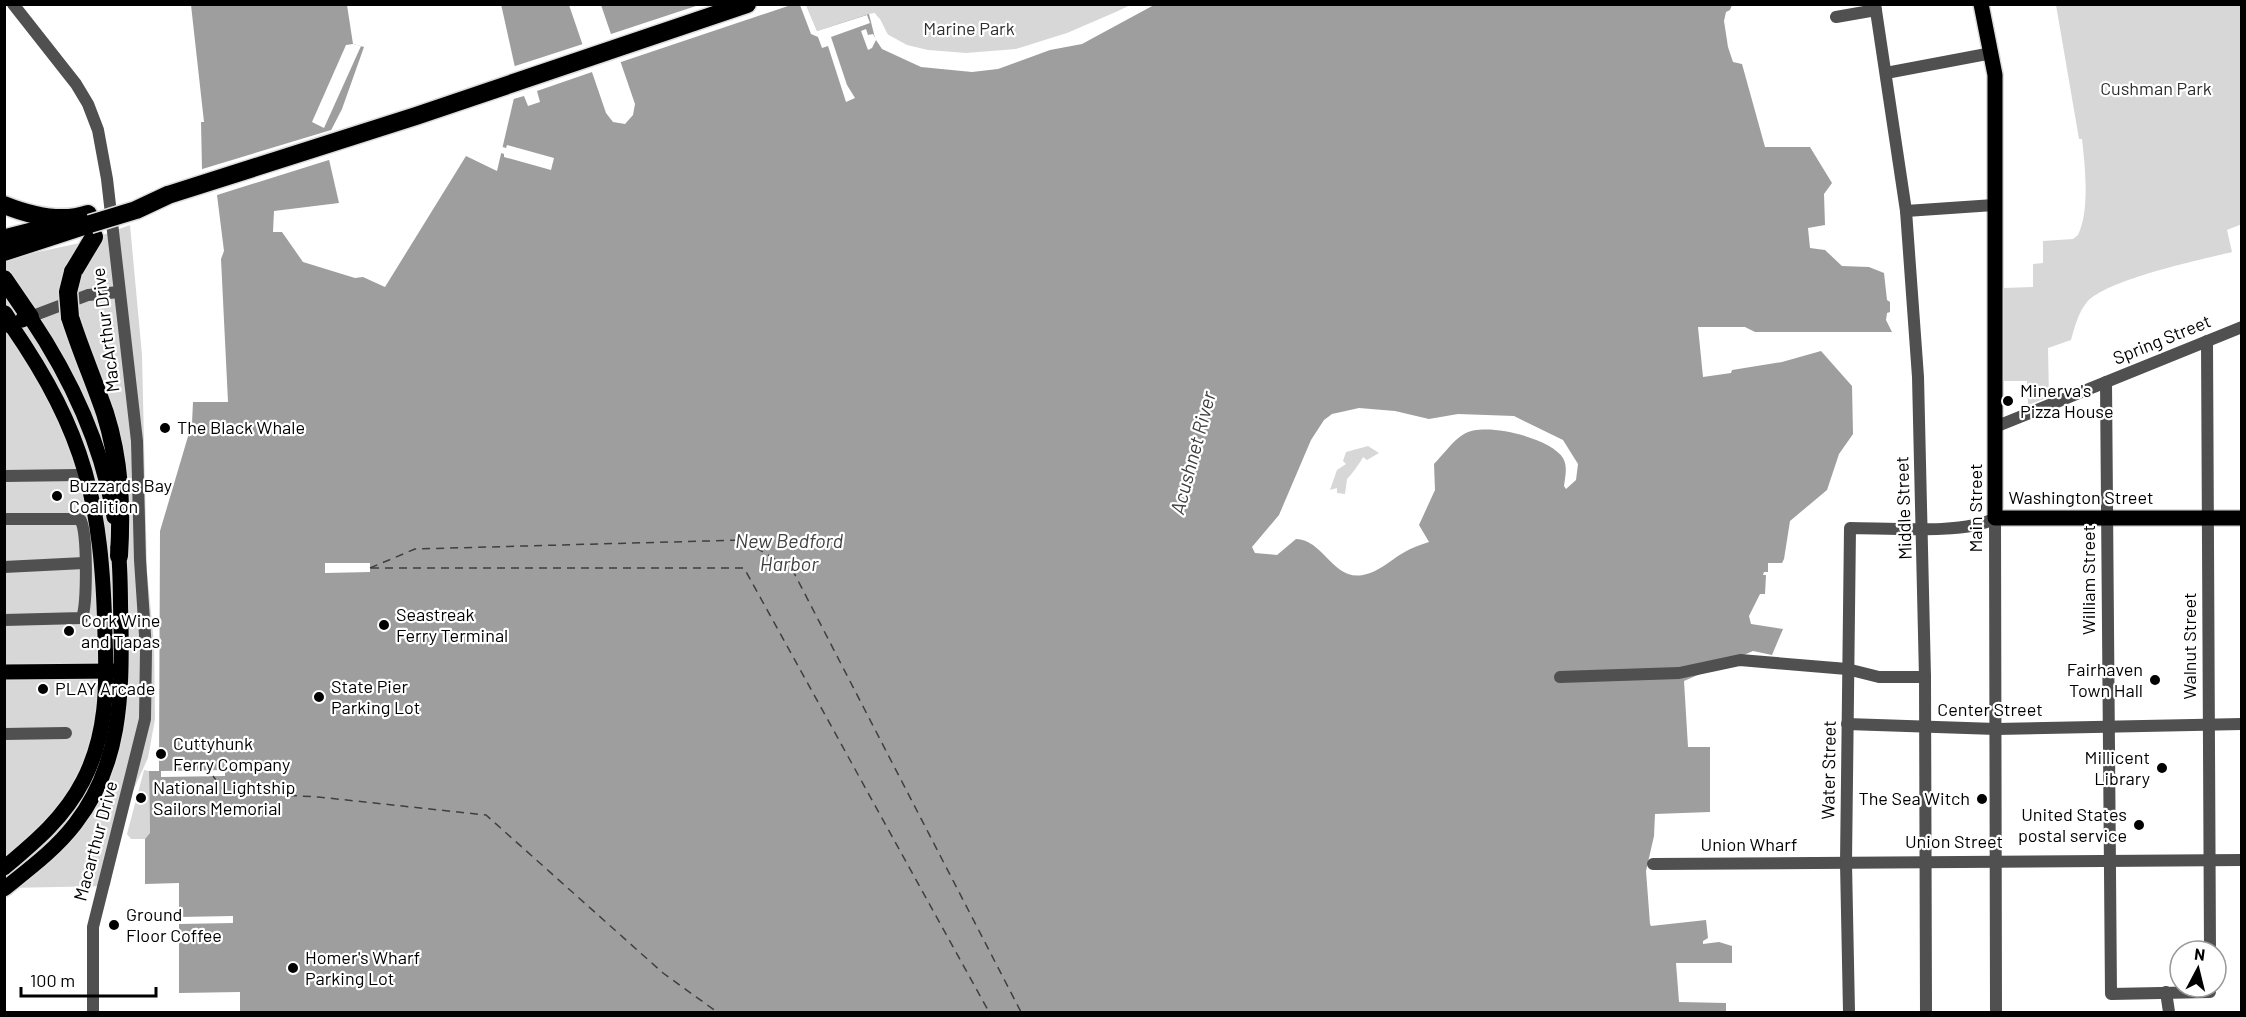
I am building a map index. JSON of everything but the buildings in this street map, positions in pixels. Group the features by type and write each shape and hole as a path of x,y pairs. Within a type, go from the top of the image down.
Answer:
{"highway":[{"path":"6,247 136,210 168,195 416,116 747,4"},
{"path":"4,205 36,215 88,223 133,201 168,195"},
{"path":"88,223 68,292 70,317 113,444 121,500 119,556"},
{"path":"4,279 30,317"}],"main road":[{"name":"Main Street","path":"1981,4 1995,75 1995,518"},
{"path":"4,868 58,819 83,782 102,727 114,671 100,538 83,461 55,393 7,321 30,317 67,377 92,433 112,502 119,556 114,671 116,737 97,789 66,835 4,889"},
{"name":"Washington Street","path":"1995,518 2241,518"},
{"path":"4,672 114,671"}],"street":[{"name":"MacArthur Drive","path":"13,4 72,79 95,120 105,168 138,459 140,560 147,679"},
{"path":"1836,17 1875,7"},
{"name":"Middle Street","path":"1875,7 1906,211 1918,377 1926,728 1926,1012"},
{"path":"1886,73 1992,53"},
{"path":"1906,211 1994,205"},
{"path":"30,317 88,295 119,292"},
{"name":"Spring Street","path":"1995,427 2241,327"},
{"name":"Walnut Street","path":"2207,341 2210,939"},
{"name":"William Street","path":"2106,382 2111,994 2166,993"},
{"path":"4,476 78,475"},
{"name":"Washington Street","path":"1850,528 1923,529 1985,524 1995,518"},
{"name":"Main Street","path":"1995,518 1996,1012"},
{"path":"4,519 78,519 84,527 84,612 79,619 4,620"},
{"name":"Water Street","path":"1849,1012 1846,863 1850,528"},
{"path":"4,567 84,563"},
{"path":"1560,677 1678,673 1740,660 1847,669 1879,677 1925,677"},
{"name":"Macarthur Drive","path":"93,1012 93,927 142,734 147,679"},
{"name":"Center Street","path":"1847,724 1996,729 2241,724"},
{"path":"4,734 66,733"},
{"name":"Union Street","path":"1846,863 2241,860"},
{"name":"Union Wharf","path":"1653,864 1846,863"},
{"path":"2166,993 2169,1012"}],"green space":[{"name":"Marine Park","path":"806,5 1132,5 1067,33 1016,49 966,53 928,50 907,45 887,34 875,13 817,32"},
{"name":"Cushman Park","path":"2056,5 2241,5 2242,224 2227,230 2232,252 2134,278 2098,294 2087,302 2079,315 2071,340 2048,348 2049,397 2028,405 2027,381 2004,381 2002,288 2033,287 2033,264 2043,263 2043,241 2073,239 2078,235 2082,225 2085,201 2082,139 2079,139"},
{"path":"130,225 142,355 147,571 154,643 155,719 148,758 132,793 121,829 110,886 5,888 5,259 80,243"},
{"path":"1368,446 1379,453 1367,460 1363,457 1347,479 1345,494 1337,493 1337,488 1330,490 1337,470 1346,464 1343,461 1346,452"},
{"path":"144,770 149,771 150,834 145,839 131,839 127,834"}],"water":[{"name":"New Bedford Harbor","path":"501,4 569,5 606,113 613,122 625,124 633,115 635,104 601,5 806,5 817,31 869,14 874,16 889,41 902,51 940,59 964,59 1013,54 1057,43 1090,30 1135,5 1732,5 1728,15 1738,62 1742,64 1765,147 1810,147 1832,183 1824,194 1825,225 1808,228 1810,248 1825,250 1842,266 1869,267 1884,273 1887,300 1890,302 1890,312 1887,313 1886,320 1892,332 1755,332 1745,327 1698,327 1703,377 1782,362 1821,351 1852,386 1853,434 1839,454 1827,490 1790,521 1784,559 1782,563 1768,563 1768,572 1764,572 1763,575 1766,575 1765,594 1760,594 1749,616 1751,624 1783,629 1772,655 1753,651 1684,681 1688,747 1710,747 1710,812 1655,814 1654,836 1646,871 1650,924 1651,926 1706,920 1708,938 1703,941 1703,944 1719,942 1732,946 1732,963 1676,963 1679,1002 1726,1003 1726,1012 240,1012 240,992 179,993 179,883 145,884 145,839 150,833 149,771 159,771 160,531 192,423 193,402 228,402 221,259 224,251 217,195 202,169 201,122 204,122 191,5 347,5 353,44 364,47 342,109 325,142 339,203 274,211 273,232 282,232 303,262 355,278 363,277 385,287 466,156 497,171 518,81","holes":["1359,408 1395,411 1429,419 1458,414 1514,416 1563,440 1578,464 1576,480 1566,489 1564,486 1565,461 1545,444 1532,438 1501,431 1474,430 1456,440 1434,464 1435,490 1419,525 1429,542 1363,575 1344,572 1306,541 1296,539 1277,555 1255,553 1252,547 1279,515 1311,440 1324,420 1332,414"]}],"pier":[{"path":"1132,4 1154,5 1082,44 1050,50 998,69 972,72 921,67 882,49 876,40 872,48 868,50 861,31 866,29 868,35 873,34 875,38 869,14 874,13 880,19 890,39 911,52 960,58 989,56 1072,35"},
{"path":"699,5 791,5 618,63 608,35"},
{"path":"800,5 806,5 817,31 867,15 870,23 831,37 847,85 855,98 846,102 828,46 822,48 818,37 811,34"},
{"path":"1732,9 1735,45 1742,64 1733,62 1728,47 1724,21 1726,12"},
{"path":"586,43 595,71 537,91 540,102 528,106 524,96 510,100 515,81 512,67"},
{"path":"346,45 361,46 324,128 312,122"},
{"path":"331,130 328,143 332,159 214,196 199,170"},
{"path":"507,145 554,158 551,170 504,157 504,154 498,152 499,146 506,148"},
{"path":"325,563 370,563 370,572 325,573"},
{"path":"225,770 225,776 161,777 161,771"},
{"path":"233,916 233,923 179,924 179,917"}],"ferry route":[{"path":"370,568 415,549 743,540 792,569 1021,1012"},
{"path":"371,568 744,568 989,1012"},
{"path":"213,776 225,792 318,797 486,815 663,973 717,1012"}],"place":[{"name":"Minerva's Pizza House","path":"2008,401"},
{"name":"The Black Whale","path":"165,428"},
{"name":"Buzzards Bay Coalition","path":"57,496"},
{"name":"Seastreak Ferry Terminal","path":"384,625"},
{"name":"Cork Wine and Tapas","path":"69,631"},
{"name":"Fairhaven Town Hall","path":"2155,680"},
{"name":"PLAY Arcade","path":"43,689"},
{"name":"State Pier Parking Lot","path":"319,697"},
{"name":"Cuttyhunk Ferry Company","path":"161,754"},
{"name":"Millicent Library","path":"2162,768"},
{"name":"National Lightship Sailors Memorial","path":"141,798"},
{"name":"The Sea Witch","path":"1982,799"},
{"name":"United States postal service","path":"2139,825"},
{"name":"Ground Floor Coffee","path":"114,925"},
{"name":"Homer's Wharf Parking Lot","path":"293,968"}],"water label":[{"name":"Acushnet River","path":"1193,453"}]}
